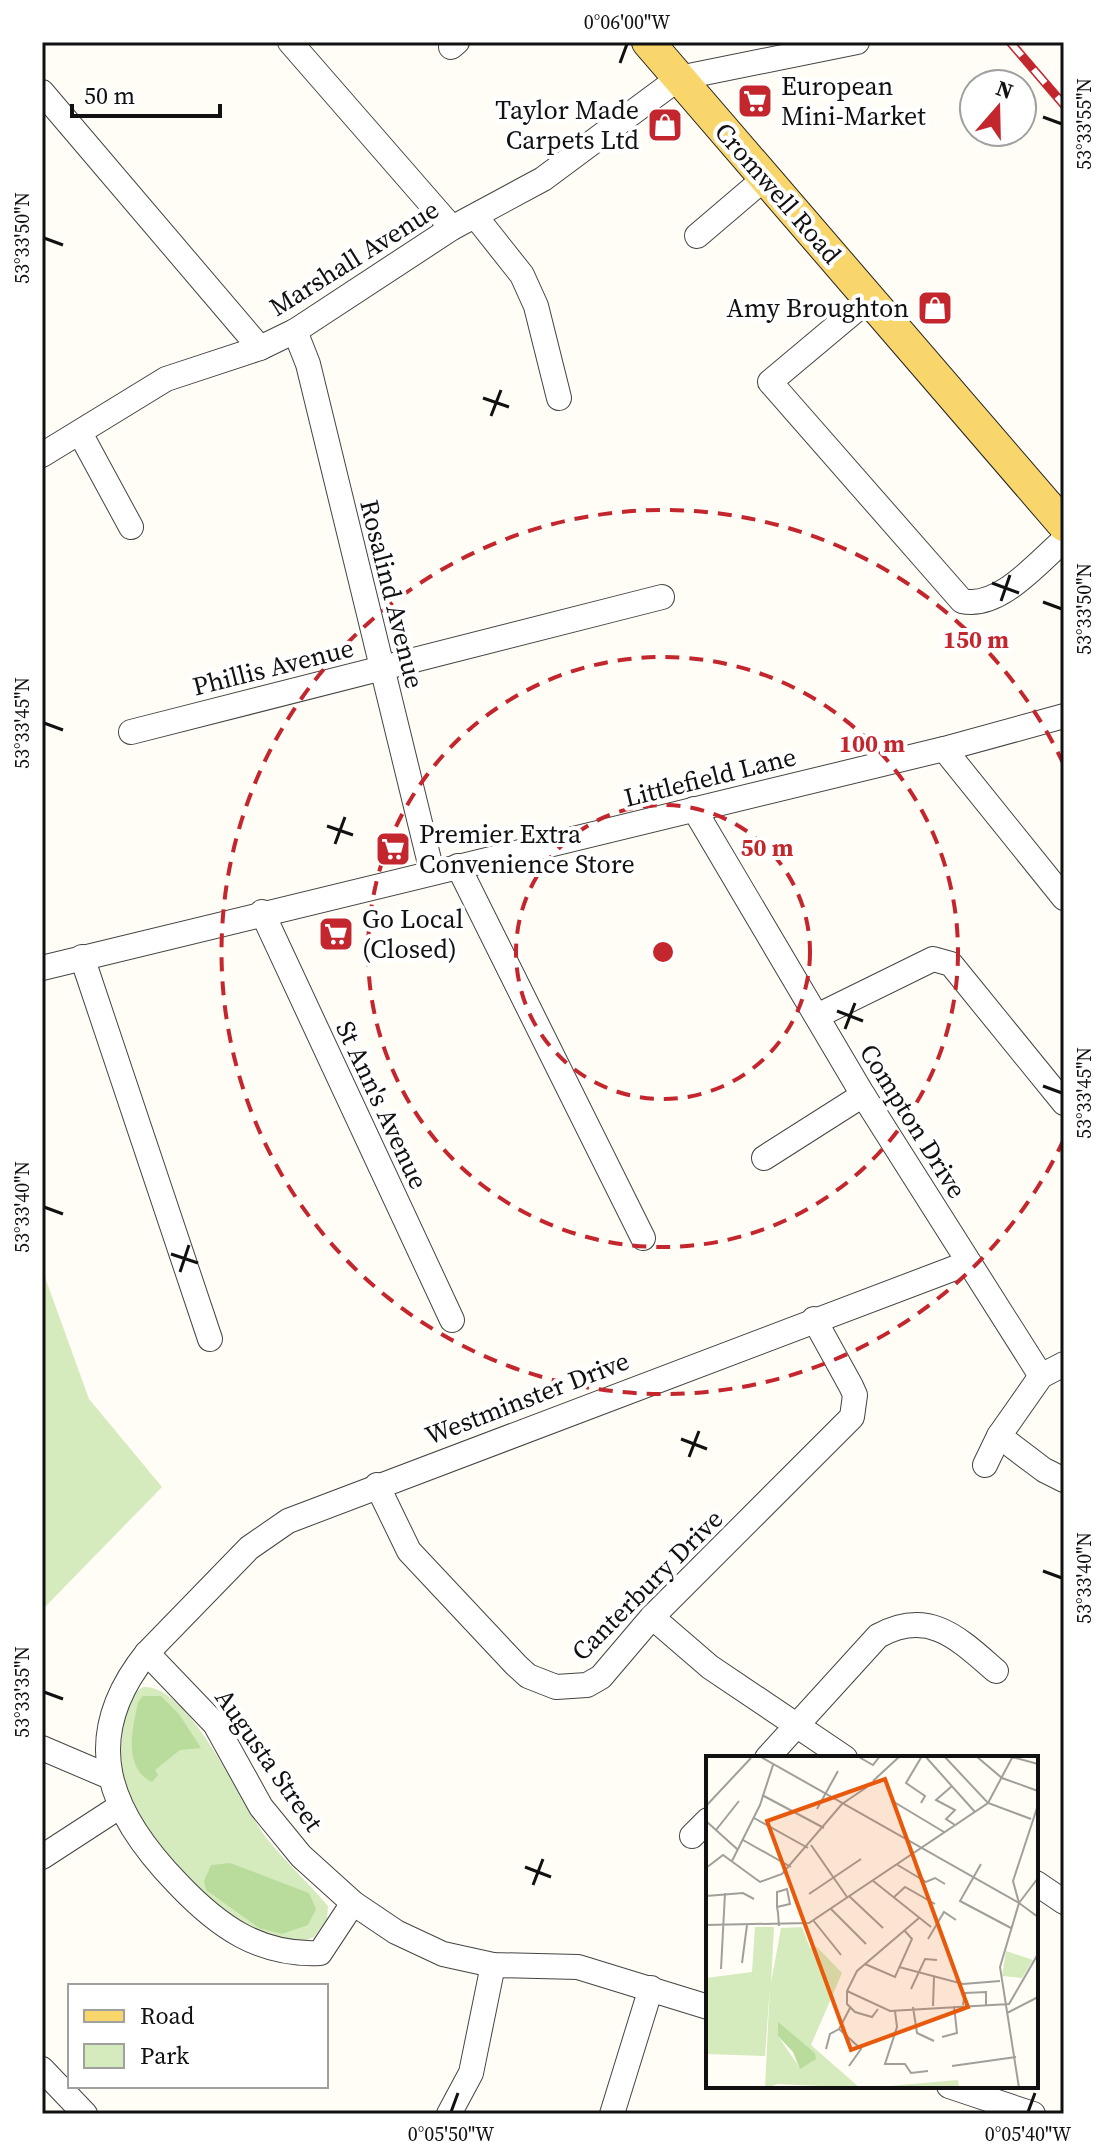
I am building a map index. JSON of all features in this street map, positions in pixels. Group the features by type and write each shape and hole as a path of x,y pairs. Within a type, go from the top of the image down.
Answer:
{"main road":[{"name":"Cromwell Road","path":"648,42 1064,525"}],"street":[{"path":"290,42 452,228"},
{"path":"679,78 857,42"},
{"name":"Marshall Avenue","path":"47,444 80,433 166,379 260,348 295,331 452,228 543,179 679,78"},
{"path":"42,92 260,348"},
{"path":"697,236 765,178"},
{"path":"476,217 522,275 536,306 559,398"},
{"path":"869,299 770,382 962,601 974,604 995,596 1064,540"},
{"name":"Rosalind Avenue","path":"295,331 308,364 432,872"},
{"path":"80,433 131,527"},
{"name":"Phillis Avenue","path":"131,732 662,597"},
{"name":"Littlefield Lane","path":"42,968 262,912 944,749 1064,716"},
{"path":"944,749 1064,898"},
{"name":"Compton Drive","path":"694,809 863,1095 1041,1376"},
{"path":"458,866 643,1238"},
{"name":"St Ann's Avenue","path":"262,912 452,1320"},
{"path":"82,957 210,1339"},
{"path":"817,1016 933,959 951,964 1064,1103"},
{"path":"764,1158 863,1095"},
{"name":"Westminster Drive","path":"147,1653 268,1532 377,1485 968,1263"},
{"name":"Canterbury Drive","path":"377,1485 409,1551 516,1665 542,1682 571,1688 601,1677 652,1617 852,1417 855,1395 814,1319"},
{"path":"985,1465 999,1436 1041,1376 1064,1364"},
{"path":"999,1436 1044,1470 1064,1480"},
{"path":"652,1617 710,1667 796,1728 842,1756"},
{"path":"769,1756 878,1636 897,1626 918,1624 939,1629 958,1638 996,1671"},
{"path":"147,1653 122,1688 108,1740 110,1777 119,1807 149,1854 221,1926 250,1942 282,1952 320,1953 353,1903"},
{"name":"Augusta Street","path":"147,1653 215,1724 261,1807 301,1856 353,1903 396,1932 443,1954 493,1965 578,1967 706,2006"},
{"path":"42,1748 110,1777"},
{"path":"42,1857 119,1807"},
{"path":"449,2114 471,2073 493,1965"},
{"path":"612,2114 651,1988"},
{"path":"42,2069 85,2114"},
{"path":"953,2088 991,2107 1033,2114"}],"green space":[{"path":"42,1269 89,1399 162,1487 42,1610"},
{"path":"143,1687 160,1691 178,1704 195,1724 265,1836 328,1906 327,1919 314,1937 289,1941 261,1935 234,1919 181,1871 159,1844 130,1797 122,1770 121,1752 127,1709 131,1699"},
{"path":"143,1696 161,1696 179,1714 201,1748 180,1750 155,1770 158,1775 152,1782 136,1767 133,1757 134,1723 138,1702"},
{"path":"230,1863 309,1893 316,1909 308,1925 282,1934 259,1928 206,1890 204,1881 211,1865"}],"railway":[{"path":"1010,42 1064,105"}],"place":[{"name":"European Mini-Market","path":"755,101"},
{"name":"Taylor Made Carpets Ltd","path":"665,125"},
{"name":"Amy Broughton","path":"935,308"},
{"name":"Premier Extra Convenience Store","path":"393,849"},
{"name":"Go Local (Closed)","path":"336,934"}]}
